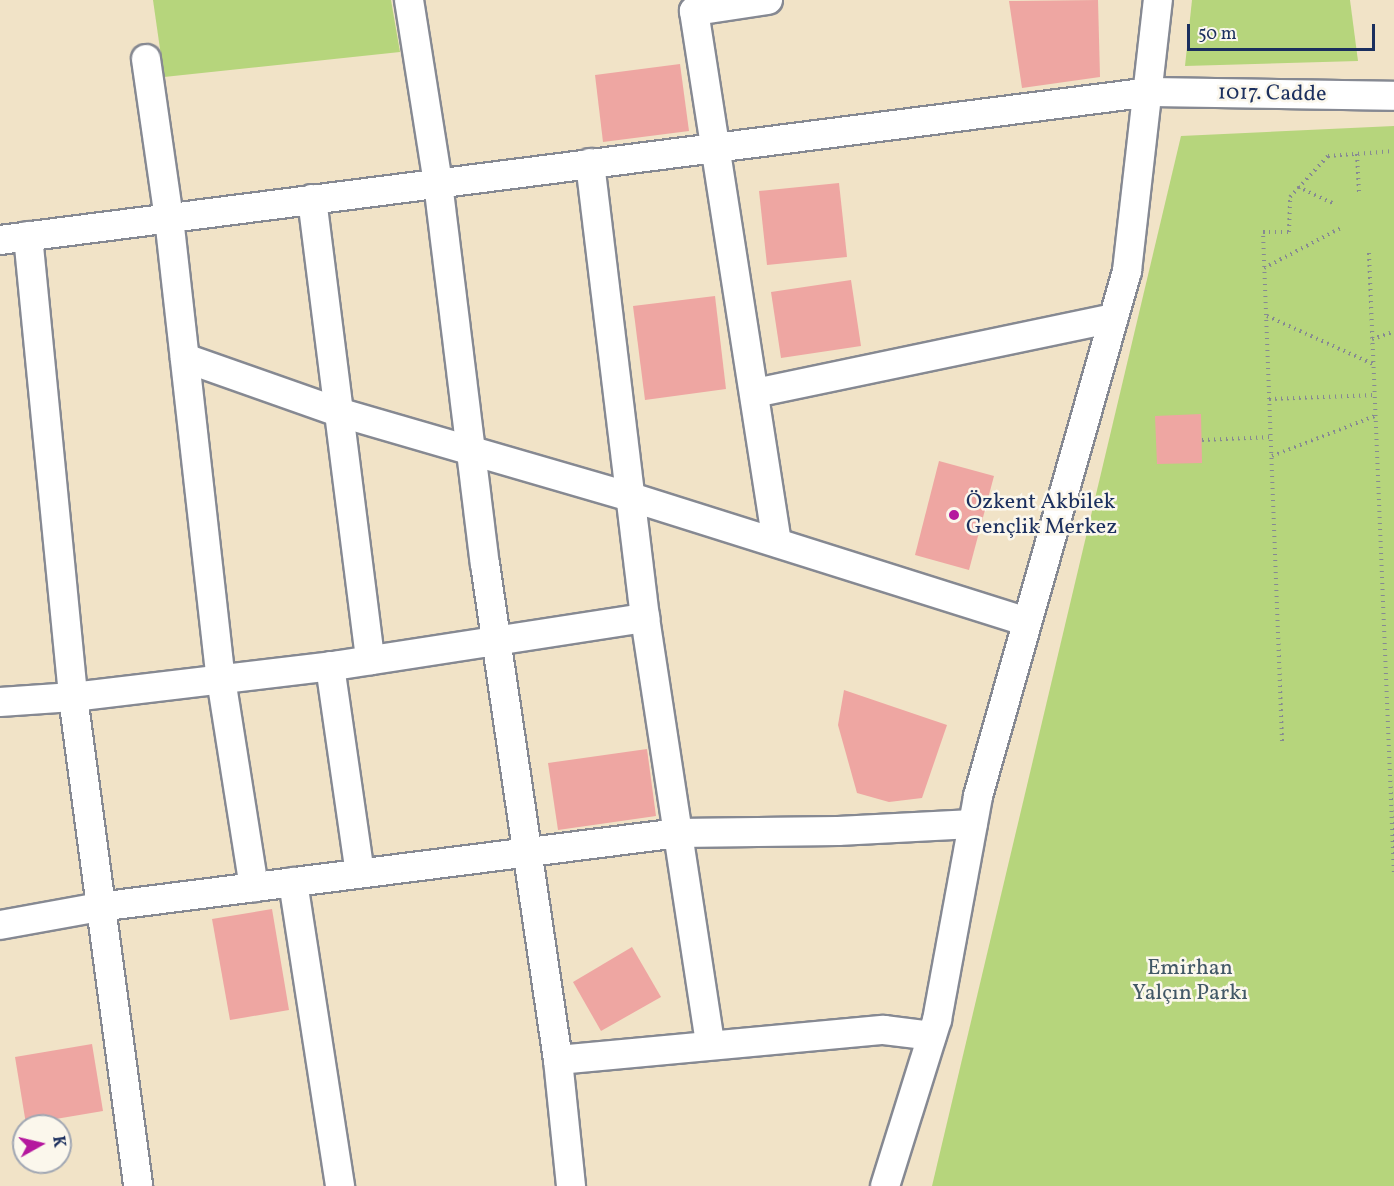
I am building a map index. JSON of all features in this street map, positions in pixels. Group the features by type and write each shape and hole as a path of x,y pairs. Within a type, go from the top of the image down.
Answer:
{"street":[{"path":"410,0 438,183 497,641 558,1060 571,1186"},
{"path":"768,0 693,6 717,146 777,543"},
{"path":"885,1186 932,1036 973,824 1027,622 1126,271 1150,92 1158,0"},
{"path":"146,59 169,218 222,680 254,887"},
{"name":"1017. Cadde","path":"0,240 1150,92 1394,96"},
{"path":"590,163 645,618 710,1044"},
{"path":"312,199 370,660"},
{"path":"28,236 73,697 99,908 138,1186"},
{"path":"755,393 1113,318"},
{"path":"185,358 338,412 631,497 1027,622"},
{"path":"0,702 73,697 330,666 645,618"},
{"path":"330,666 360,873"},
{"path":"0,925 99,908 678,833 838,831 973,824"},
{"path":"293,882 340,1186"},
{"path":"558,1060 710,1044 884,1030 932,1036"}],"path":[{"path":"1282,741 1263,232 1289,232 1290,197 1328,156 1394,151"},
{"path":"1357,154 1359,194"},
{"path":"1298,188 1332,203"},
{"path":"1264,268 1341,228"},
{"path":"1369,253 1394,875"},
{"path":"1266,316 1373,364"},
{"path":"1372,339 1394,332"},
{"path":"1269,399 1374,395"},
{"path":"1272,456 1375,416"},
{"path":"1202,441 1271,437"}],"green space":[{"path":"153,0 391,0 400,52 164,77"},
{"path":"1192,0 1350,0 1358,61 1185,66"},
{"name":"Emirhan Yalçın Parkı","path":"1394,126 1394,1186 932,1186 1181,136"}],"building":[{"path":"1098,0 1100,77 1022,88 1009,1"},
{"path":"680,64 689,131 603,142 595,75"},
{"path":"839,183 847,257 767,265 759,191"},
{"path":"851,280 861,346 781,358 771,292"},
{"path":"715,296 726,389 645,400 633,306"},
{"path":"1201,414 1202,463 1157,464 1155,416"},
{"name":"Özkent Akbilek Gençlik Merkez","path":"939,461 994,476 969,570 915,555"},
{"path":"844,690 947,725 922,798 889,802 857,793 838,725"},
{"path":"647,749 656,816 558,830 548,763"},
{"path":"272,909 289,1010 230,1020 212,919"},
{"path":"632,947 661,997 601,1031 573,982"},
{"path":"92,1044 103,1111 72,1116 72,1114 24,1114 15,1057"}],"place":[{"name":"Özkent Akbilek Gençlik Merkez","path":"954,515"}]}
